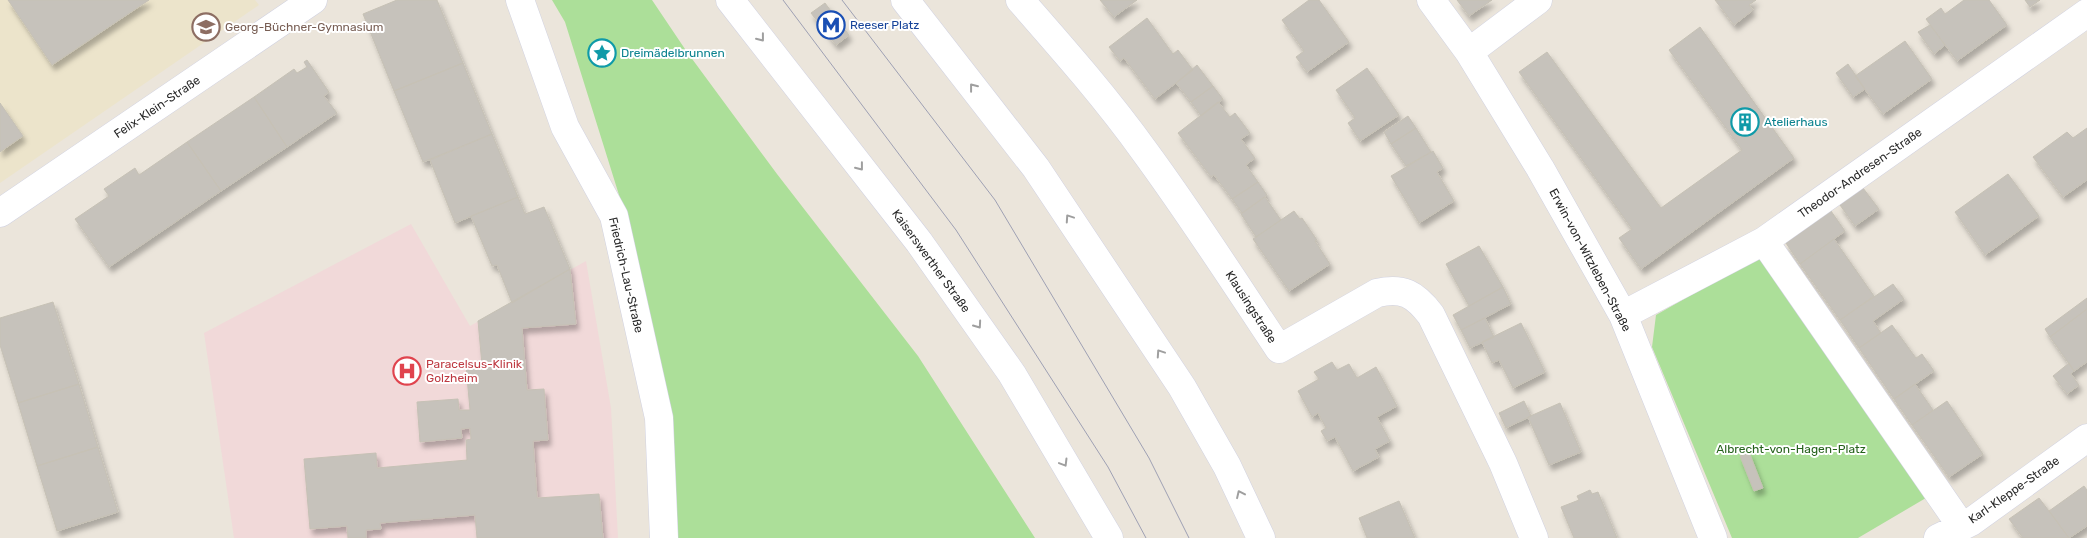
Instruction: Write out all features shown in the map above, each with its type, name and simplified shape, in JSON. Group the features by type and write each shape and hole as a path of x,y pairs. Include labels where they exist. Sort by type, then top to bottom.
{"street":[{"name":"Felix-Klein-Straße","path":"0,212 313,0"},
{"name":"Friedrich-Lau-Straße","path":"520,0 565,126 614,216 659,418 664,538"},
{"name":"Kaiserswerther Straße","path":"730,0 936,265 1012,374 1108,538"},
{"path":"906,0 1036,168 1182,387 1227,466 1261,538"},
{"name":"Klausingstraße","path":"1020,0 1067,53 1144,150 1207,240 1279,349 1377,293 1390,290 1405,292 1424,306 1431,316 1498,454 1534,538"},
{"name":"Erwin-von-Witzleben-Straße","path":"1431,0 1469,52 1540,168 1623,315 1713,538"},
{"path":"1469,52 1538,0"},
{"name":"Theodor-Andresen-Straße","path":"1623,315 1764,241 2087,13"},
{"path":"1764,241 1963,531"},
{"name":"Karl-Kleppe-Straße","path":"1963,531 2087,438"}],"shaded area":[{"path":"0,0 255,0 259,5 0,183"},
{"name":"Paracelsus-Klinik Golzheim","path":"411,224 470,326 586,261 611,408 618,538 234,538 204,333"}],"green space":[{"path":"552,0 652,0 687,52 777,174 918,356 1035,538 674,538 624,211 565,22"},
{"name":"Albrecht-von-Hagen-Platz","path":"1763,254 1931,495 1858,538 1732,538 1652,347 1656,315"}],"building":[{"path":"8,0 149,0 52,65"},
{"path":"397,0 437,0 463,63 394,91 363,14"},
{"path":"1100,0 1137,0 1114,17"},
{"path":"1309,0 1319,0 1349,42 1307,72 1296,57 1304,51 1282,20"},
{"path":"1457,0 1492,0 1469,16"},
{"path":"1715,0 1756,0 1749,5 1753,10 1734,25"},
{"path":"1964,0 1989,0 2007,25 1957,61 1926,19 1941,8 1945,14"},
{"path":"2025,0 2040,0 2030,7"},
{"path":"825,3 849,35 836,45 811,13"},
{"path":"1147,18 1173,54 1178,50 1193,70 1155,99 1124,58 1120,61 1109,47"},
{"path":"1930,25 1945,45 1934,54 1918,32"},
{"name":"Atelierhaus","path":"1700,27 1794,158 1641,269 1619,238 1632,229 1519,72 1547,52 1661,208 1742,150 1669,50"},
{"path":"1905,41 1932,79 1883,114 1855,76"},
{"path":"307,60 329,92 324,96 337,113 287,147 254,97 294,69 297,73 307,67 304,62"},
{"path":"463,63 492,134 423,162 394,91"},
{"path":"1848,64 1865,89 1853,97 1836,73"},
{"path":"1197,65 1213,86 1191,102 1176,83"},
{"path":"1367,68 1399,115 1360,141 1348,123 1355,118 1336,90"},
{"path":"1213,86 1223,99 1201,116 1191,102"},
{"path":"254,97 287,147 221,191 187,142"},
{"path":"1218,102 1230,117 1235,113 1250,133 1241,139 1255,158 1246,165 1258,182 1232,199 1214,175 1211,177 1178,133"},
{"path":"0,103 23,136 0,152"},
{"path":"1408,116 1416,128 1391,144 1384,132"},
{"path":"1416,128 1431,152 1406,166 1391,144"},
{"path":"2087,128 2087,180 2063,197 2033,157 2067,132 2073,138"},
{"path":"492,134 518,197 455,223 430,160"},
{"path":"187,142 221,191 109,267 75,219 109,196 104,189 135,168 139,175"},
{"path":"1433,151 1443,168 1437,172 1454,201 1419,223 1391,176"},
{"path":"2008,174 2039,216 1985,255 1955,212"},
{"path":"1258,182 1267,195 1242,213 1232,199"},
{"path":"1863,188 1879,209 1855,226 1840,205"},
{"path":"518,197 525,214 544,207 570,269 512,303 497,265 492,266 471,216"},
{"path":"1265,197 1281,220 1256,237 1241,214"},
{"path":"1294,211 1300,219 1302,218 1317,240 1315,241 1330,264 1289,291 1253,239"},
{"path":"1831,211 1845,231 1800,264 1786,243"},
{"path":"1834,239 1874,296 1840,320 1800,264"},
{"path":"1479,246 1503,287 1469,306 1446,264"},
{"path":"570,269 576,324 522,328 527,390 544,389 548,440 533,441 537,498 599,494 603,538 477,538 475,515 380,523 381,529 366,530 366,538 348,538 347,526 310,529 304,459 376,453 377,468 467,460 466,440 471,439 470,428 461,429 462,438 420,442 417,402 458,399 459,410 470,410 466,366 482,365 478,321"},
{"path":"1893,284 1904,299 1873,321 1881,333 1859,348 1840,320"},
{"path":"1503,287 1511,304 1461,330 1453,315"},
{"path":"2087,298 2087,309 2050,337 2045,329"},
{"path":"53,302 79,384 18,403 0,345 0,318"},
{"path":"2087,309 2087,362 2074,371 2050,337"},
{"path":"1485,318 1494,337 1470,348 1461,330"},
{"path":"1521,323 1545,372 1513,388 1499,360 1492,363 1482,342"},
{"path":"1892,325 1916,358 1922,354 1934,371 1894,399 1859,348"},
{"path":"1332,362 1337,370 1349,364 1357,378 1376,367 1397,406 1377,417 1390,441 1375,449 1379,457 1353,471 1335,437 1327,441 1321,431 1326,428 1318,413 1312,417 1298,391 1319,379 1314,372"},
{"path":"2069,363 2074,371 2071,374 2079,385 2067,394 2053,376"},
{"path":"79,384 98,447 37,466 18,403"},
{"path":"1915,384 1933,410 1912,425 1894,399"},
{"path":"1524,401 1531,416 1506,428 1499,413"},
{"path":"1947,401 1983,454 1949,477 1912,425"},
{"path":"1560,403 1581,452 1549,465 1528,417"},
{"path":"98,447 118,512 57,531 37,466"},
{"path":"1749,452 1763,488 1754,491 1740,456"},
{"path":"2084,486 2087,490 2087,526 2069,538 2049,511"},
{"path":"1590,490 1592,494 1598,492 1617,538 1574,538 1561,507 1579,500 1577,496"},
{"path":"2039,498 2069,538 2023,538 2009,519"},
{"path":"1399,501 1415,538 1367,538 1359,518"}],"tram line":[{"path":"783,0 956,230 1108,467 1146,538"},
{"path":"842,0 995,200 1149,458 1189,538"}],"place":[{"name":"Reeser Platz","path":"831,25"},
{"name":"Georg-Büchner-Gymnasium","path":"206,27"},
{"name":"Dreimädelbrunnen","path":"602,53"},
{"name":"Atelierhaus","path":"1745,122"},
{"name":"Paracelsus-Klinik Golzheim","path":"407,371"}]}
